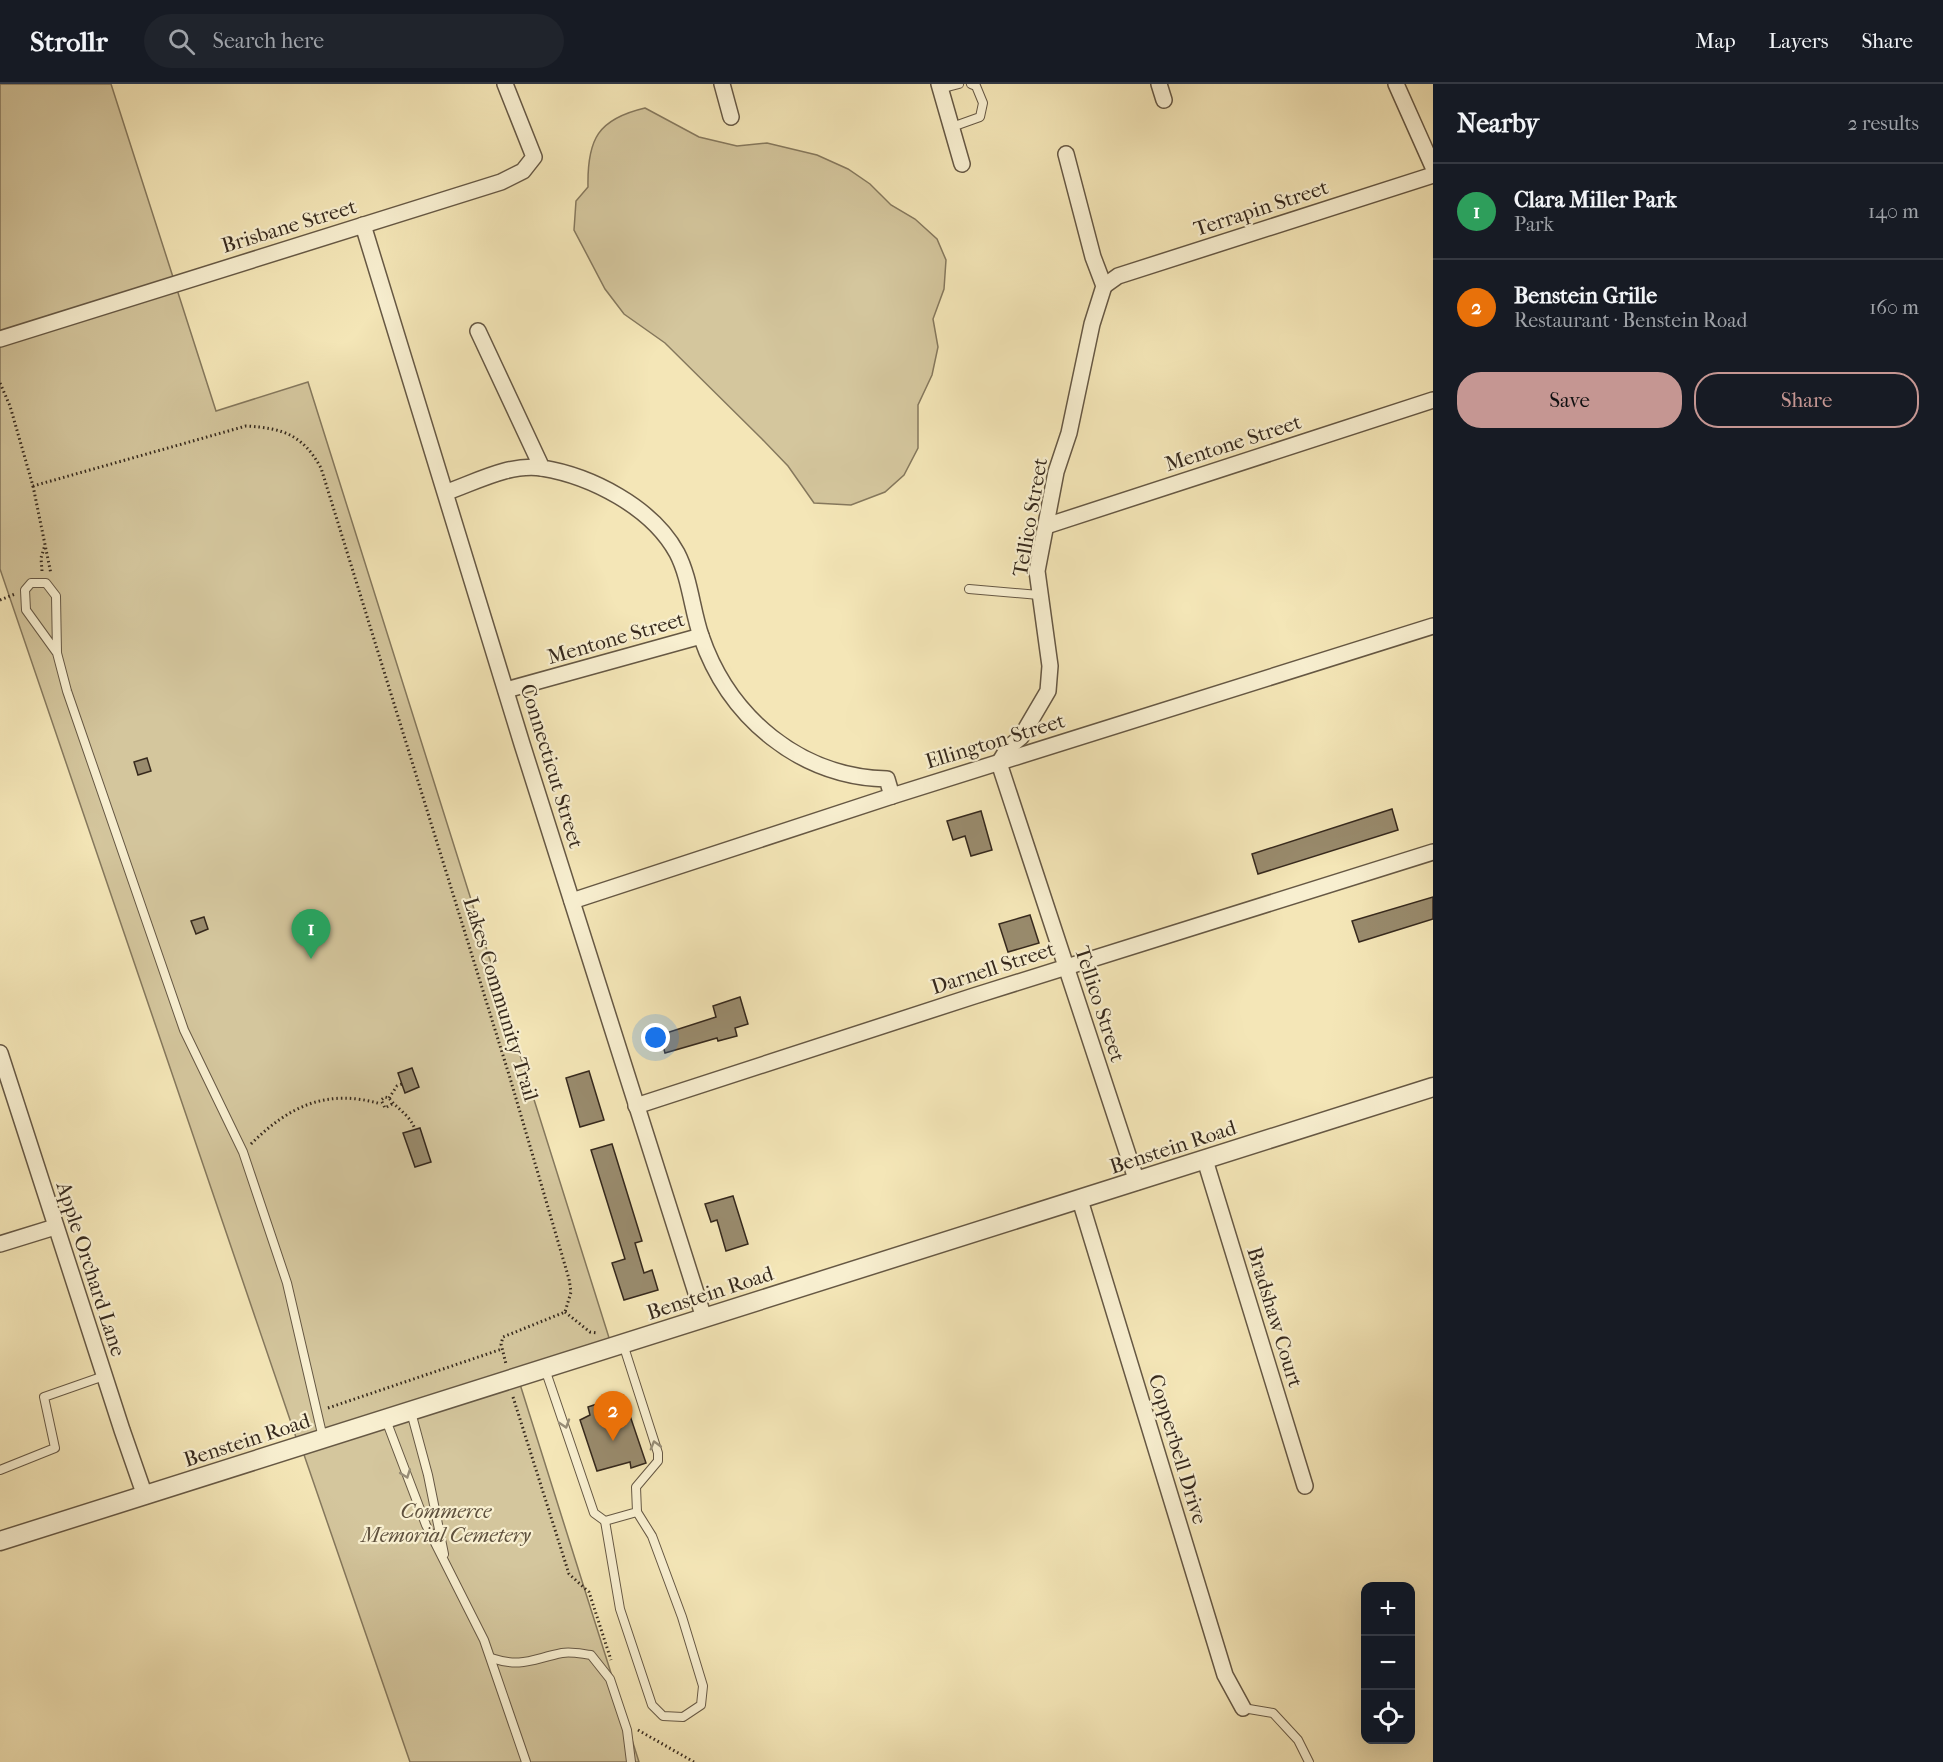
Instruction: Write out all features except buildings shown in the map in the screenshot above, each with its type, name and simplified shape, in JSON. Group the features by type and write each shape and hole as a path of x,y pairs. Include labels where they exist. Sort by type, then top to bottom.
{"street":[{"name":"Brisbane Street","path":"0,339 501,182 523,171 534,157 505,84"},
{"path":"722,84 732,117"},
{"path":"1159,84 1164,100"},
{"path":"1396,84 1433,167"},
{"path":"940,86 962,164"},
{"path":"1065,154 1104,286"},
{"name":"Terrapin Street","path":"1104,286 1118,276 1433,175"},
{"name":"Connecticut Street","path":"363,225 636,1106 705,1318"},
{"name":"Tellico Street","path":"1104,286 1092,324 1069,433 1056,472 1037,571 1050,666 1048,691 1022,737 1008,748 999,763 1137,1182"},
{"path":"478,331 542,468"},
{"name":"Mentone Street","path":"1046,526 1433,400"},
{"path":"447,492 505,471 529,466 560,471 594,483 632,506 659,529 677,554 701,636 716,672 747,717 777,743 817,766 869,779 887,779 892,796"},
{"name":"Ellington Street","path":"572,901 892,796 1433,626"},
{"name":"Mentone Street","path":"506,690 701,636"},
{"name":"Darnell Street","path":"636,1106 1433,852"},
{"name":"Apple Orchard Lane","path":"0,1053 104,1376 146,1496"},
{"name":"Benstein Road","path":"0,1541 509,1382 1433,1088"},
{"name":"Bradshaw Court","path":"1205,1160 1305,1486"},
{"name":"Copperbell Drive","path":"1080,1200 1226,1675 1243,1708"},
{"path":"0,1244 55,1227"}],"lane":[{"path":"940,86 959,84"},
{"path":"952,127 980,117 983,103 975,86 971,84"},
{"path":"57,653 26,610 23,599 25,590 31,582 41,581 52,587 56,596 57,653 75,714 184,1030 243,1152 287,1283 324,1439"},
{"path":"969,589 1039,595"},
{"path":"545,1369 594,1512 605,1521 620,1609 651,1705 663,1716 683,1717 700,1705 703,1686 682,1617 652,1536 637,1512 636,1487 658,1461 658,1453 623,1344"},
{"path":"0,1470 55,1448 44,1397 104,1376"},
{"path":"411,1412 428,1475 444,1558"},
{"path":"386,1419 426,1526 444,1558 491,1658 526,1762"},
{"path":"605,1521 637,1512"},
{"path":"491,1658 509,1664 529,1662 564,1652 591,1655 610,1679 627,1730 631,1762"},
{"path":"1243,1708 1273,1713 1298,1740 1309,1762"}],"path":[{"path":"0,383 10,406 33,486 52,587"},
{"name":"Lakes Community Trail","path":"33,486 232,428 246,426 273,429 289,434 310,448 321,468 513,1089 569,1280 571,1292 565,1312"},
{"path":"389,1098 397,1086 402,1084"},
{"path":"381,1104 383,1097 389,1098"},
{"path":"243,1152 289,1112 327,1098 360,1098 381,1104 386,1109 392,1104"},
{"path":"389,1098 392,1104 406,1112 415,1129"},
{"path":"599,1333 590,1332 565,1312 503,1337 502,1349 509,1382 569,1574 589,1592 613,1665"},
{"path":"318,1415 329,1407 502,1349"},
{"path":"636,1728 694,1762"}],"green space":[{"path":"0,84 111,84 216,411 308,382 611,1344 299,1446 0,569"},
{"path":"645,108 699,137 737,146 767,143 817,155 848,169 870,184 891,205 915,219 937,239 946,260 944,289 933,319 938,347 932,375 918,405 918,448 904,475 885,492 851,505 814,503 788,466 762,439 665,343 624,314 605,289 574,230 576,201 588,187 590,156 598,134 616,118"},
{"name":"Commerce Memorial Cemetery","path":"519,1381 639,1762 410,1762 302,1449"}],"place":[{"name":"Clara Miller Park","path":"311,959"},
{"name":"Benstein Grille","path":"613,1441"}]}
